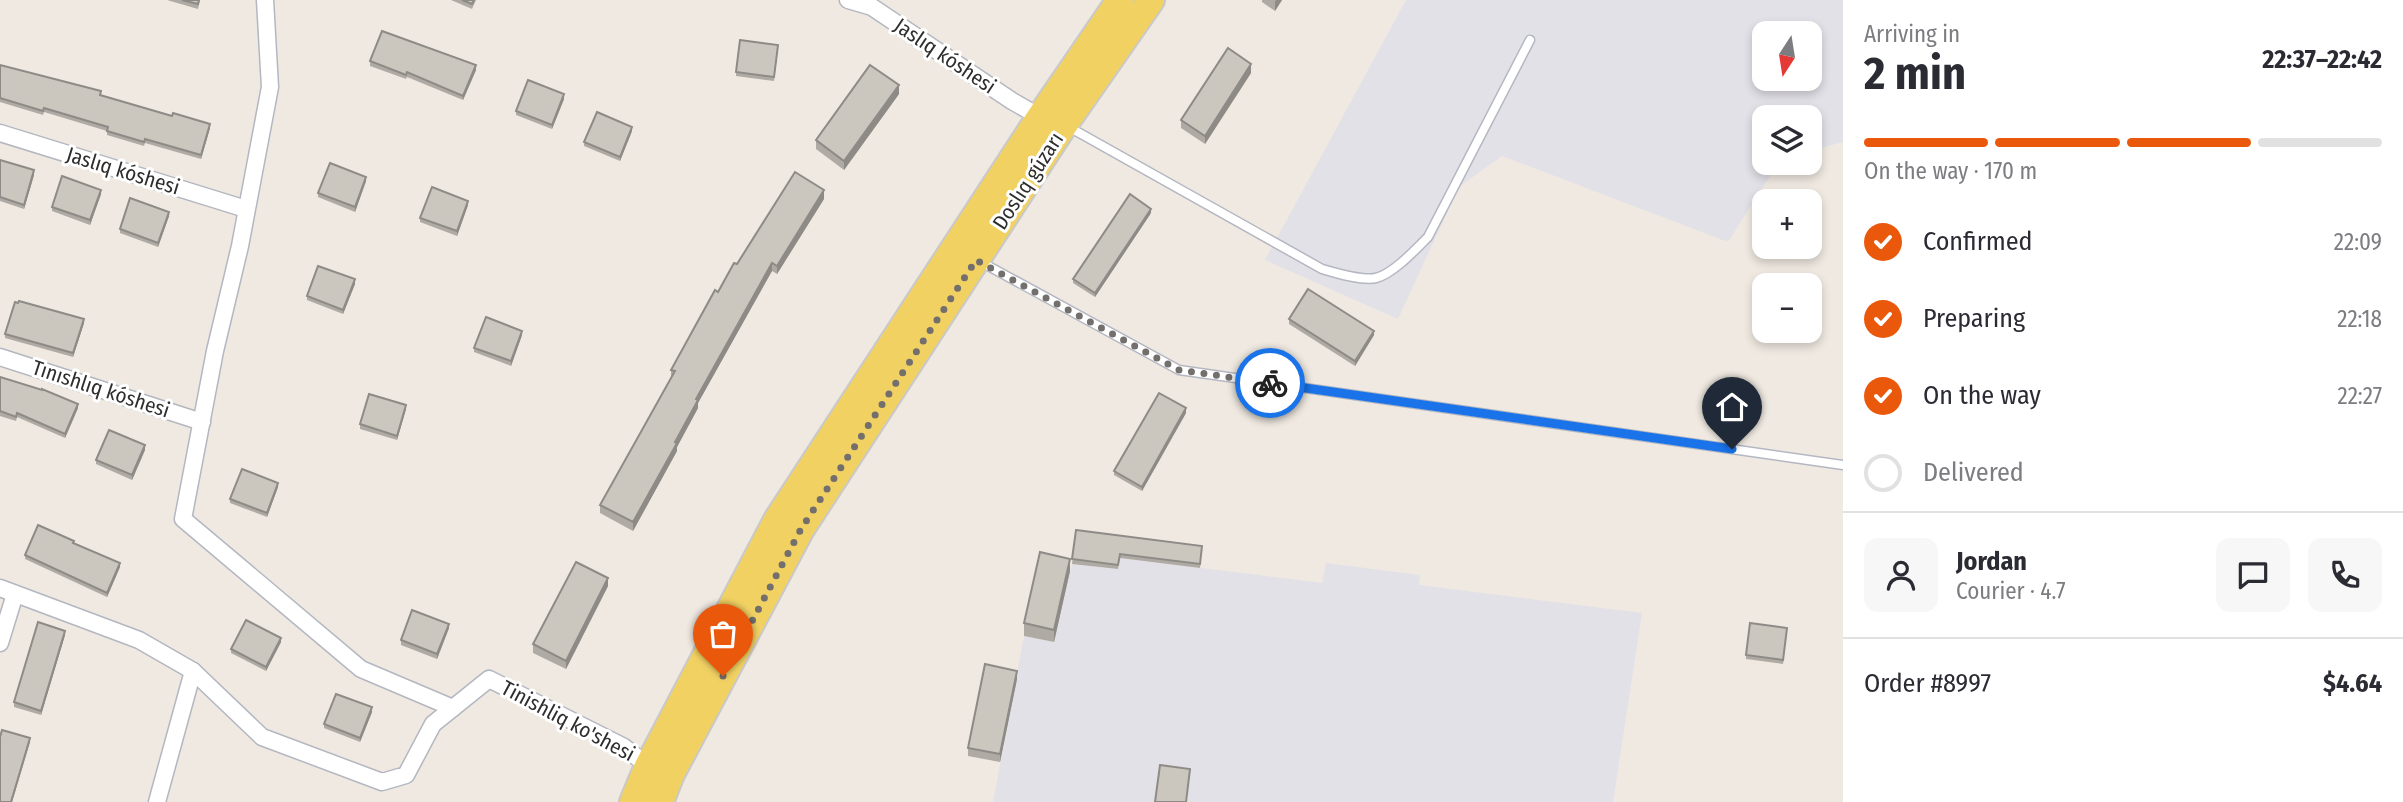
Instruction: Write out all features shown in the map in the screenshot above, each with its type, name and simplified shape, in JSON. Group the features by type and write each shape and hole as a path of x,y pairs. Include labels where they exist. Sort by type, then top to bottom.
{"main road":[{"name":"Doslıq gúzarı","path":"660,802 671,774 801,529 976,260 1120,0"},
{"name":"Doslıq gúzarı","path":"633,802 648,766 777,520 1052,121 1151,0"}],"street":[{"path":"265,0 270,87 183,519 360,669 453,708"},
{"name":"Jaslıq kóshesi","path":"848,0 872,7 1012,101 1052,121"},
{"name":"Jaslıq kóshesi","path":"0,133 246,209"},
{"name":"Tınıshlıq kóshesi","path":"0,357 202,422"},
{"path":"0,643 7,591"},
{"name":"Tinishliq ko'shesi","path":"7,591 139,640 193,671 262,737 382,782 406,775 433,724 489,679 624,747 648,766"},
{"path":"157,802 193,671"}],"lane":[{"path":"1052,121 1322,269 1348,276 1376,278 1405,261 1428,237 1530,40"},
{"path":"976,260 1179,370 1843,465"}],"shaded area":[{"path":"1406,0 1843,0 1843,142 1822,148 1822,105 1752,105 1752,175 1770,175 1762,189 1752,189 1752,204 1728,242 1502,156 1459,187 1398,319 1265,260"},
{"path":"1120,558 1322,583 1326,563 1420,575 1419,585 1642,613 1613,802 993,802 1024,636 1054,642 1072,564 1118,569"}],"building":[{"path":"182,0 199,0 198,4"},
{"path":"382,31 476,65 463,96 407,72 406,75 370,61"},
{"path":"740,40 778,45 774,77 736,72"},
{"path":"1228,48 1251,64 1205,136 1181,120"},
{"path":"0,65 101,91 100,95 172,116 173,113 210,124 201,155 145,139 144,142 107,131 108,127 0,98"},
{"path":"870,65 899,85 844,161 816,140"},
{"path":"528,80 564,94 552,125 516,111"},
{"path":"597,112 632,127 620,157 584,142"},
{"path":"0,160 34,170 24,205 0,197"},
{"path":"330,163 366,177 355,207 318,193"},
{"path":"795,172 824,190 777,266 772,263 696,399 698,400 675,442 677,443 633,522 600,505 675,371 671,370 715,290 718,292 734,263 737,264"},
{"path":"62,176 101,190 90,220 52,207"},
{"path":"432,187 468,201 457,231 420,218"},
{"path":"1130,194 1151,209 1095,293 1073,279"},
{"path":"130,198 169,212 158,243 120,229"},
{"path":"318,266 355,279 343,310 307,296"},
{"path":"1308,289 1374,331 1355,361 1289,319"},
{"path":"15,302 84,319 73,353 5,334"},
{"path":"486,317 522,331 511,361 474,348"},
{"path":"0,377 42,389 78,404 65,434 17,413 16,417 0,411"},
{"path":"1159,393 1186,408 1142,487 1114,471"},
{"path":"369,394 406,405 397,436 360,424"},
{"path":"109,430 145,445 132,475 96,460"},
{"path":"242,469 278,483 267,513 230,499"},
{"path":"38,525 120,563 107,593 25,555"},
{"path":"1076,530 1202,546 1200,564 1120,554 1118,565 1072,559"},
{"path":"1040,552 1070,559 1054,630 1024,623"},
{"path":"576,562 608,578 566,661 533,644"},
{"path":"412,610 449,624 437,654 401,640"},
{"path":"246,620 281,638 266,667 231,649"},
{"path":"38,622 65,631 41,711 14,702"},
{"path":"1750,623 1787,628 1783,660 1746,655"},
{"path":"985,664 1017,671 1000,754 968,748"},
{"path":"336,694 372,707 360,738 324,724"},
{"path":"2,730 30,738 11,802 0,802"},
{"path":"1160,765 1190,769 1186,802 1155,802"}],"way so far":[{"path":"723,676 801,529 976,260 1179,370 1270,383"}],"route":[{"path":"1270,383 1732,449"}]}
